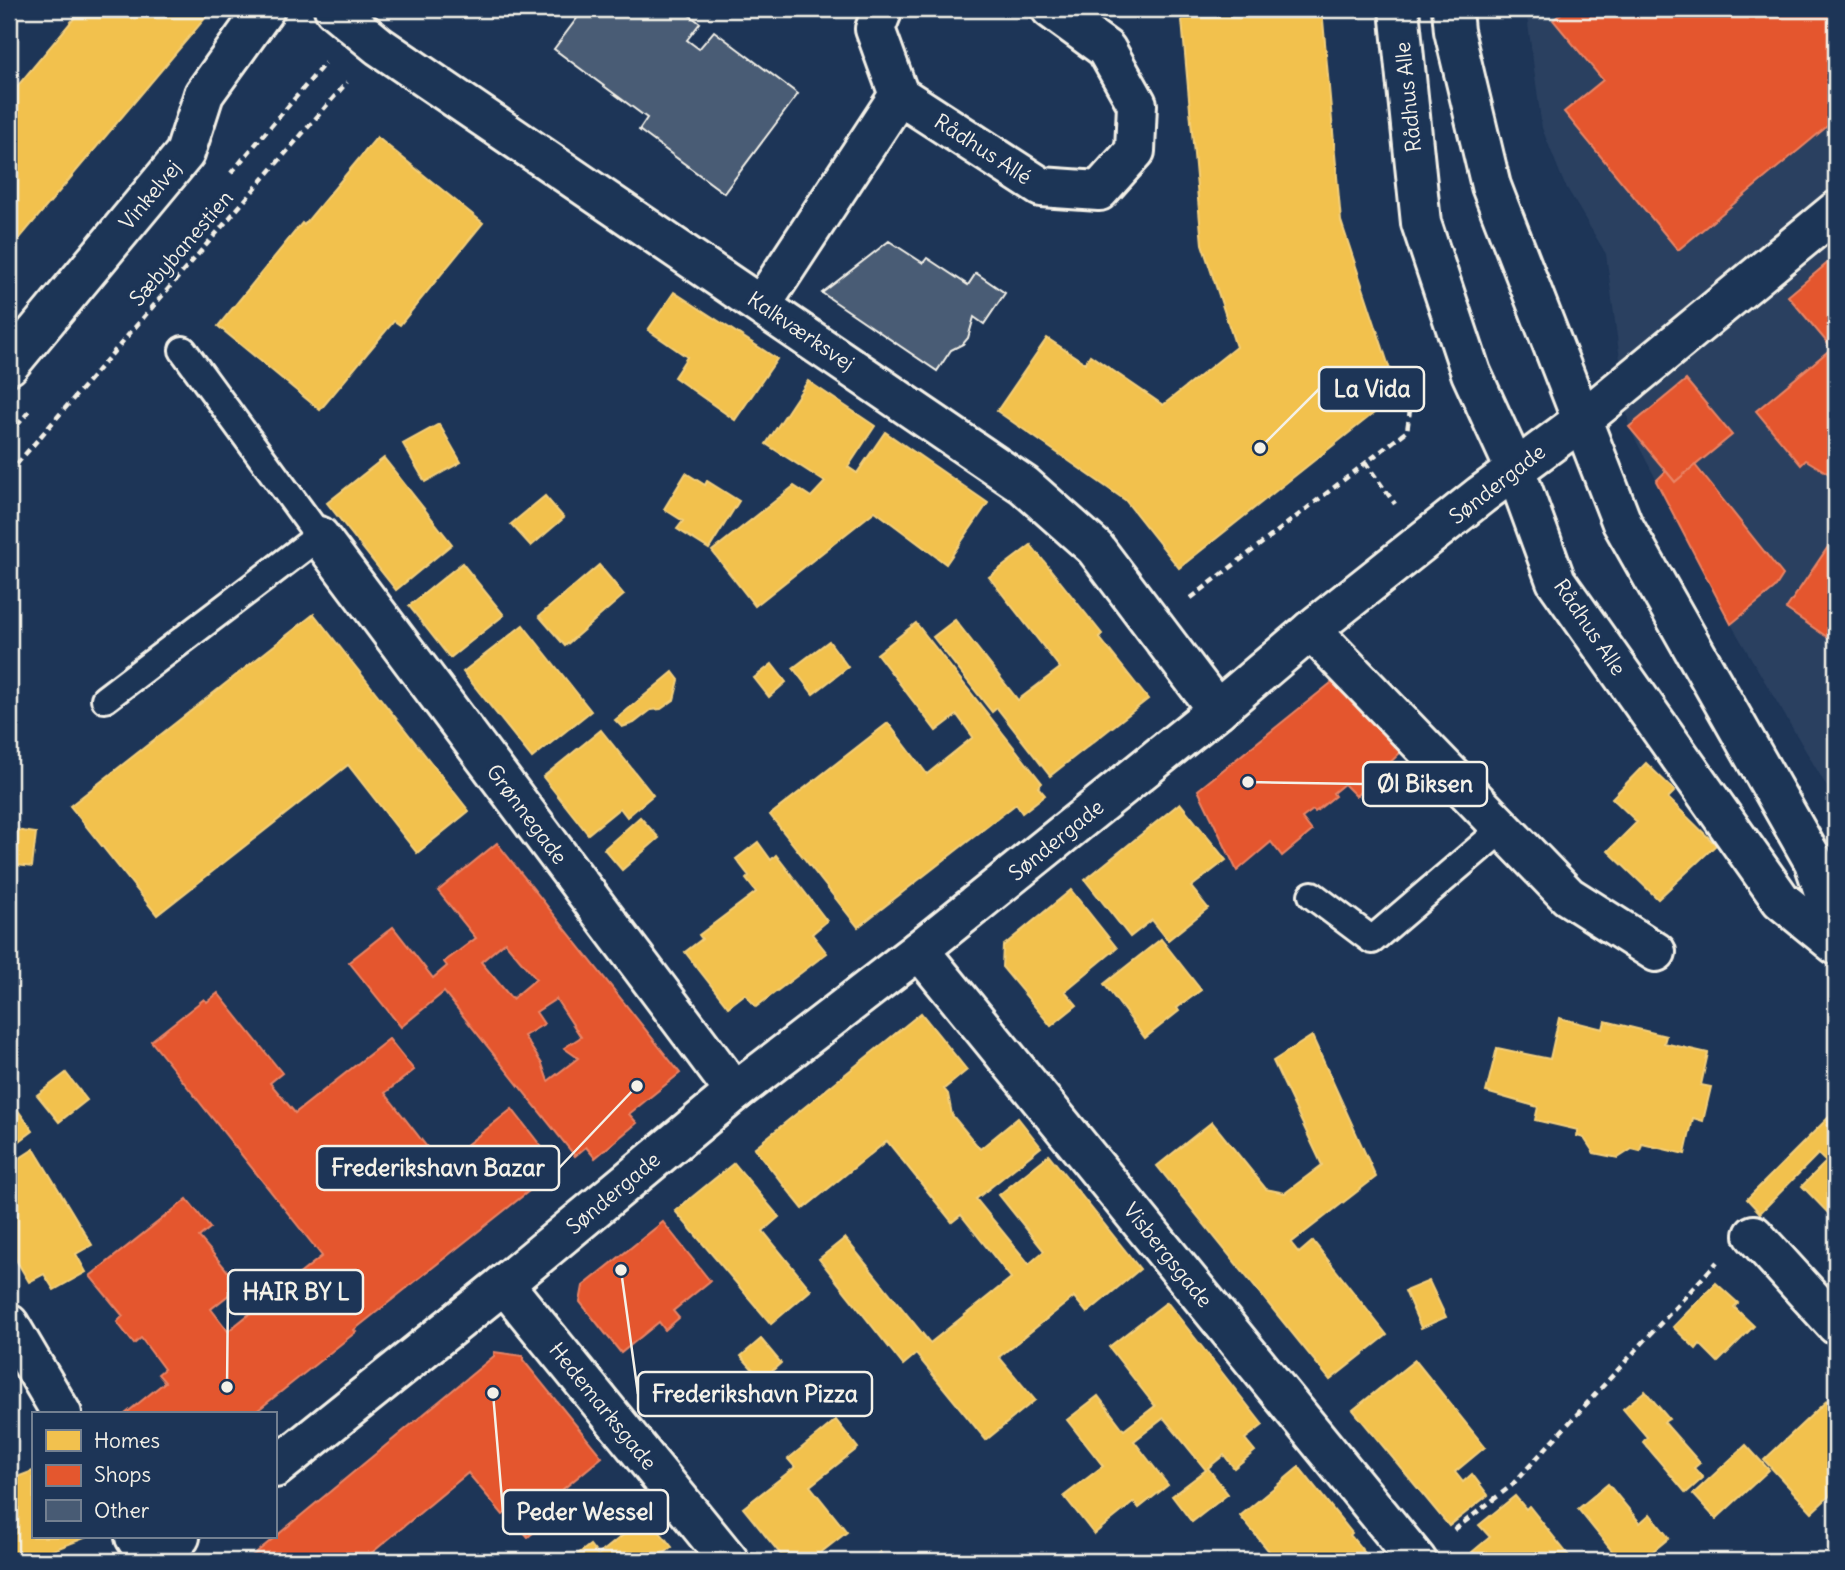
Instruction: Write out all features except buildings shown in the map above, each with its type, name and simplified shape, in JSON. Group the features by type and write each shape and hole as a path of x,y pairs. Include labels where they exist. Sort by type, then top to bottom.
{"street":[{"name":"Vinkelvej","path":"9,365 185,153 204,94 264,9"},
{"name":"Kalkværksvej","path":"334,9 379,46 762,304 1024,485 1096,548 1217,710"},
{"path":"762,304 899,95 875,29 883,9"},
{"name":"Rådhus Allé","path":"899,95 1041,187 1099,191 1135,151 1137,104 1106,49 1051,9"},
{"name":"Rådhus Alle","path":"1399,9 1421,223 1471,373 1515,469 1556,580 1781,900 1836,945"},
{"path":"1452,9 1454,31 1491,186 1622,523 1814,862 1836,928"},
{"name":"Søndergade","path":"276,1467 504,1284 735,1091 919,950 1217,710 1311,630 1515,469 1581,421 1836,211"},
{"name":"Grønnegade","path":"319,536 735,1091"},
{"path":"1311,630 1568,896 1656,952"},
{"name":"Visbergsgade","path":"919,950 1416,1560"},
{"path":"1754,1235 1836,1325"},
{"name":"Hedemarksgade","path":"504,1284 729,1561"},
{"path":"9,1324 61,1412"},
{"path":"144,1555 178,1538"}],"lane":[{"path":"105,699 319,536 183,350"},
{"path":"1312,895 1372,940 1503,828"}],"path":[{"name":"Sæbybanestien","path":"9,473 379,46"},
{"path":"1155,627 1406,431 1411,403"},
{"path":"1416,1560 1511,1486 1710,1267 1754,1235"}],"shaded area":[{"path":"1526,9 1836,9 1836,802 1731,624 1629,427 1606,254 1564,183 1542,128"}],"place":[{"name":"La Vida","path":"1260,448"},
{"name":"Øl Biksen","path":"1248,782"},
{"name":"Frederikshavn Bazar","path":"637,1086"},
{"name":"Frederikshavn Pizza","path":"621,1270"},
{"name":"HAIR BY L","path":"227,1387"},
{"name":"Peder Wessel","path":"493,1393"}]}
